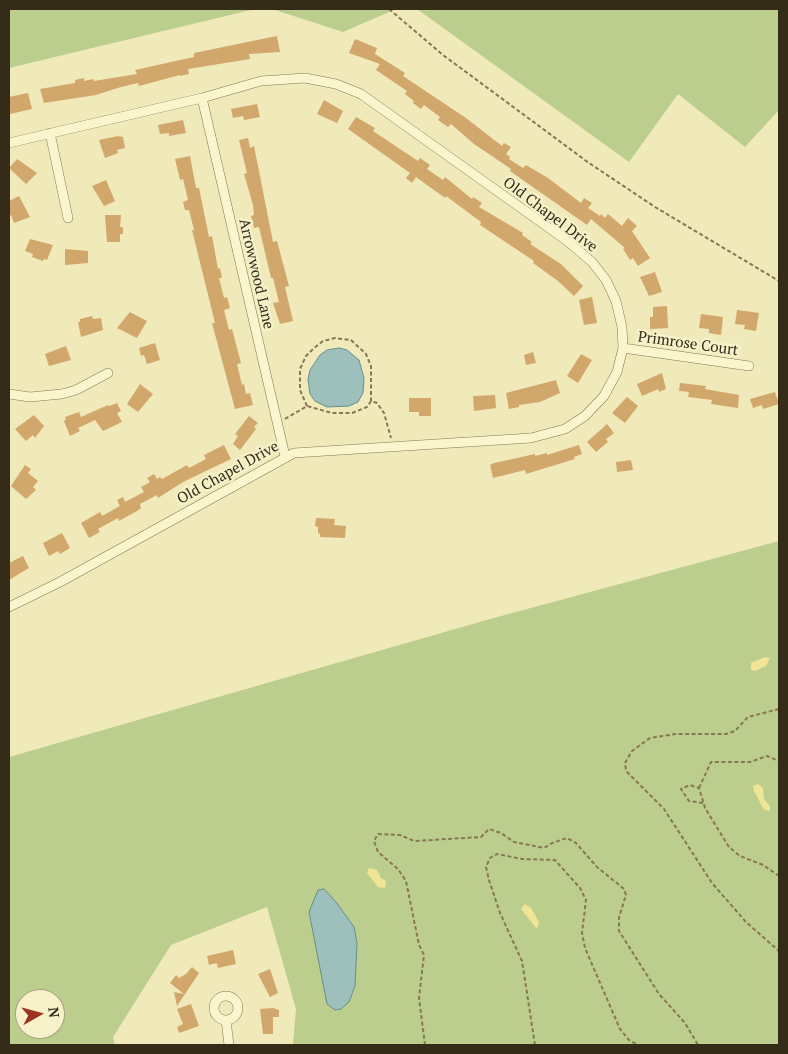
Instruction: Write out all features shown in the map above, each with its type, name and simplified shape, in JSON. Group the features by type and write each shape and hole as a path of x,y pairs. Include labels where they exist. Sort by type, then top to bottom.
{"street":[{"name":"Old Chapel Drive","path":"9,143 202,98 261,81 291,78 327,81 361,94 566,240 592,262 606,280 616,301 622,327 623,348 617,372 604,396 585,416 565,429 531,438 311,450 285,456 60,582 9,608"},
{"name":"Arrowwood Lane","path":"202,98 285,456"},
{"path":"50,133 68,218"},
{"name":"Primrose Court","path":"623,348 749,366"},
{"path":"9,394 30,397 62,394 76,390 108,373"},
{"path":"226,1020 229,1045"}],"path":[{"path":"389,9 494,94 589,163 655,207 779,281"},
{"path":"335,338 351,340 366,354 371,366 371,401 367,407 352,413 339,414 307,406 300,390 300,369 306,356 323,341 335,338"},
{"path":"371,401 377,403 384,413 390,431 391,446"},
{"path":"277,422 291,418 307,406"},
{"path":"779,709 748,717 735,731 726,734 676,734 650,738 632,751 625,763 626,771 664,809 712,883 746,922 779,951"},
{"path":"779,761 767,756 750,762 711,762 698,788 708,814 729,847 740,856 763,864 779,876"},
{"path":"698,788 690,785 681,789 689,801 703,803"},
{"path":"425,1045 418,998 424,956 419,945 406,881 398,869 378,852 374,841 378,834 400,835 414,841 481,837 489,829 501,833 514,842 544,848 567,838 576,843 597,867 624,889 626,895 620,917 619,931 659,994 685,1023 698,1045"},
{"path":"535,1045 522,961 500,913 486,867 490,858 497,854 522,859 555,860 580,888 586,900 582,933 585,948 620,1029 629,1040 638,1045"}],"green space":[{"path":"9,9 255,9 9,68"},
{"path":"272,9 396,9 343,32"},
{"path":"417,9 779,9 779,110 745,147 678,94 629,162"},
{"path":"779,541 779,1045 293,1045 296,1009 267,907 171,945 113,1037 115,1045 9,1045 9,757 490,619"}],"sand":[{"path":"765,657 770,658 766,666 755,671 751,670 751,663"},
{"path":"758,784 763,788 764,799 770,806 770,811 764,810 754,791 753,786"},
{"path":"369,868 377,870 381,878 386,881 385,888 378,887 367,873"},
{"path":"525,904 531,908 539,922 537,929 521,909"}],"water":[{"path":"339,348 347,350 359,360 364,378 363,393 358,402 349,406 327,407 315,401 310,394 308,379 310,370 320,355 327,350"},
{"path":"324,889 354,927 357,943 355,986 349,1002 341,1009 335,1010 327,1004 309,912 318,890"}],"building":[{"path":"277,36 280,52 249,54 250,59 188,69 189,74 139,86 138,83 96,95 44,103 40,89 75,83 75,80 84,78 84,81 93,79 94,81 137,74 135,70 194,57 194,53"},
{"path":"355,39 377,48 375,54 405,73 403,76 466,118 502,146 504,143 511,147 506,154 510,157 509,159 523,168 526,165 548,178 581,203 584,198 592,203 588,208 600,216 601,214 605,218 608,214 622,226 628,218 637,226 632,231 650,258 638,266 633,258 630,260 623,249 625,248 591,219 587,225 510,171 511,169 474,144 451,124 448,127 438,120 440,117 424,105 421,109 405,94 407,91 376,70 380,64 349,53"},
{"path":"28,93 32,109 10,114 9,97"},
{"path":"324,100 343,111 337,123 317,114"},
{"path":"257,104 260,117 244,120 243,116 233,118 231,109"},
{"path":"356,117 375,128 373,131 418,161 420,158 430,165 427,169 443,180 445,177 472,199 473,197 482,203 479,207 523,233 522,235 532,242 530,244 561,264 583,286 574,296 558,281 533,263 534,261 480,225 481,222 446,196 445,198 416,177 412,183 406,178 410,173 348,129"},
{"path":"183,120 186,133 169,136 169,133 160,134 158,125"},
{"path":"118,136 123,137 125,148 117,150 118,153 105,158 99,140"},
{"path":"248,138 250,148 254,146 273,242 277,241 289,286 285,287 293,321 280,324 273,303 279,302 273,278 271,278 259,227 254,228 251,216 254,215 253,205 244,174 247,173 239,140"},
{"path":"190,156 209,237 212,236 218,269 220,268 222,278 219,278 224,298 227,297 230,308 224,310 229,330 232,329 241,363 237,364 242,385 244,384 246,394 250,393 253,405 235,409 212,323 215,323 192,230 194,230 189,210 185,210 183,202 188,200 183,179 180,180 175,159"},
{"path":"17,159 37,173 26,184 9,168"},
{"path":"106,180 115,201 104,206 92,186"},
{"path":"19,196 30,217 14,223 11,215 9,216 9,201"},
{"path":"105,215 121,215 120,227 123,227 123,234 120,234 120,242 107,242"},
{"path":"30,239 53,245 47,260 44,259 43,261 32,257 33,254 25,251"},
{"path":"65,249 88,251 88,263 65,265"},
{"path":"655,272 662,292 649,296 640,277"},
{"path":"592,297 597,323 584,325 579,300"},
{"path":"667,306 668,328 650,329 650,317 653,317 653,307"},
{"path":"737,310 759,313 756,331 744,329 745,325 735,324"},
{"path":"130,312 147,321 137,338 117,328"},
{"path":"701,314 723,317 721,335 709,333 709,329 699,328"},
{"path":"92,316 93,319 101,318 103,330 81,337 78,322 80,322 80,319"},
{"path":"155,343 160,360 147,364 144,355 141,356 139,348"},
{"path":"66,346 71,360 49,366 45,354"},
{"path":"533,352 536,363 526,365 524,355"},
{"path":"581,354 592,360 578,383 567,376"},
{"path":"662,373 666,389 659,392 658,389 642,396 637,384"},
{"path":"556,380 560,393 540,402 519,405 519,407 509,409 506,393"},
{"path":"680,383 706,386 705,389 739,395 738,408 711,404 712,400 688,397 689,392 679,391"},
{"path":"140,384 153,394 138,412 127,404"},
{"path":"775,392 779,404 763,409 762,405 753,408 750,399"},
{"path":"495,395 496,408 474,411 473,396"},
{"path":"627,397 638,406 625,423 612,413"},
{"path":"409,398 431,398 431,416 419,416 419,412 409,412"},
{"path":"117,403 121,411 117,413 122,422 103,431 95,420 78,428 80,431 70,436 64,421 65,417 79,412 81,417"},
{"path":"34,415 44,426 35,438 33,435 26,441 15,429"},
{"path":"249,416 258,423 254,427 256,429 240,450 233,444 238,436 235,434"},
{"path":"607,424 614,433 606,439 608,442 596,452 587,442"},
{"path":"224,445 231,459 183,482 158,498 157,495 140,504 141,508 137,511 119,521 118,518 98,529 100,532 89,538 81,523 100,512 102,516 120,506 117,500 123,497 125,502 144,492 141,487 150,482 147,478 154,474 157,479 160,477 162,479 187,465 189,468 206,459 204,455"},
{"path":"579,445 582,454 574,457 575,459 526,474 525,470 493,478 490,465 494,463 535,454 535,456 547,453 547,455"},
{"path":"631,460 633,470 617,472 616,462"},
{"path":"25,465 31,469 28,473 38,481 33,487 36,490 26,499 11,486"},
{"path":"316,518 335,519 334,525 346,526 345,538 320,537 318,527 315,526"},
{"path":"62,533 70,548 60,554 58,551 49,556 43,543"},
{"path":"23,556 29,568 9,580 9,563"},
{"path":"233,950 236,964 218,968 217,963 209,965 207,956"},
{"path":"192,967 199,973 177,1006 174,992 184,994 170,983 176,975 179,978"},
{"path":"270,969 278,993 270,997 258,974"},
{"path":"191,1004 199,1026 179,1033 177,1027 183,1024 177,1009"},
{"path":"273,1008 279,1010 279,1017 273,1017 273,1034 263,1034 260,1009"}]}
